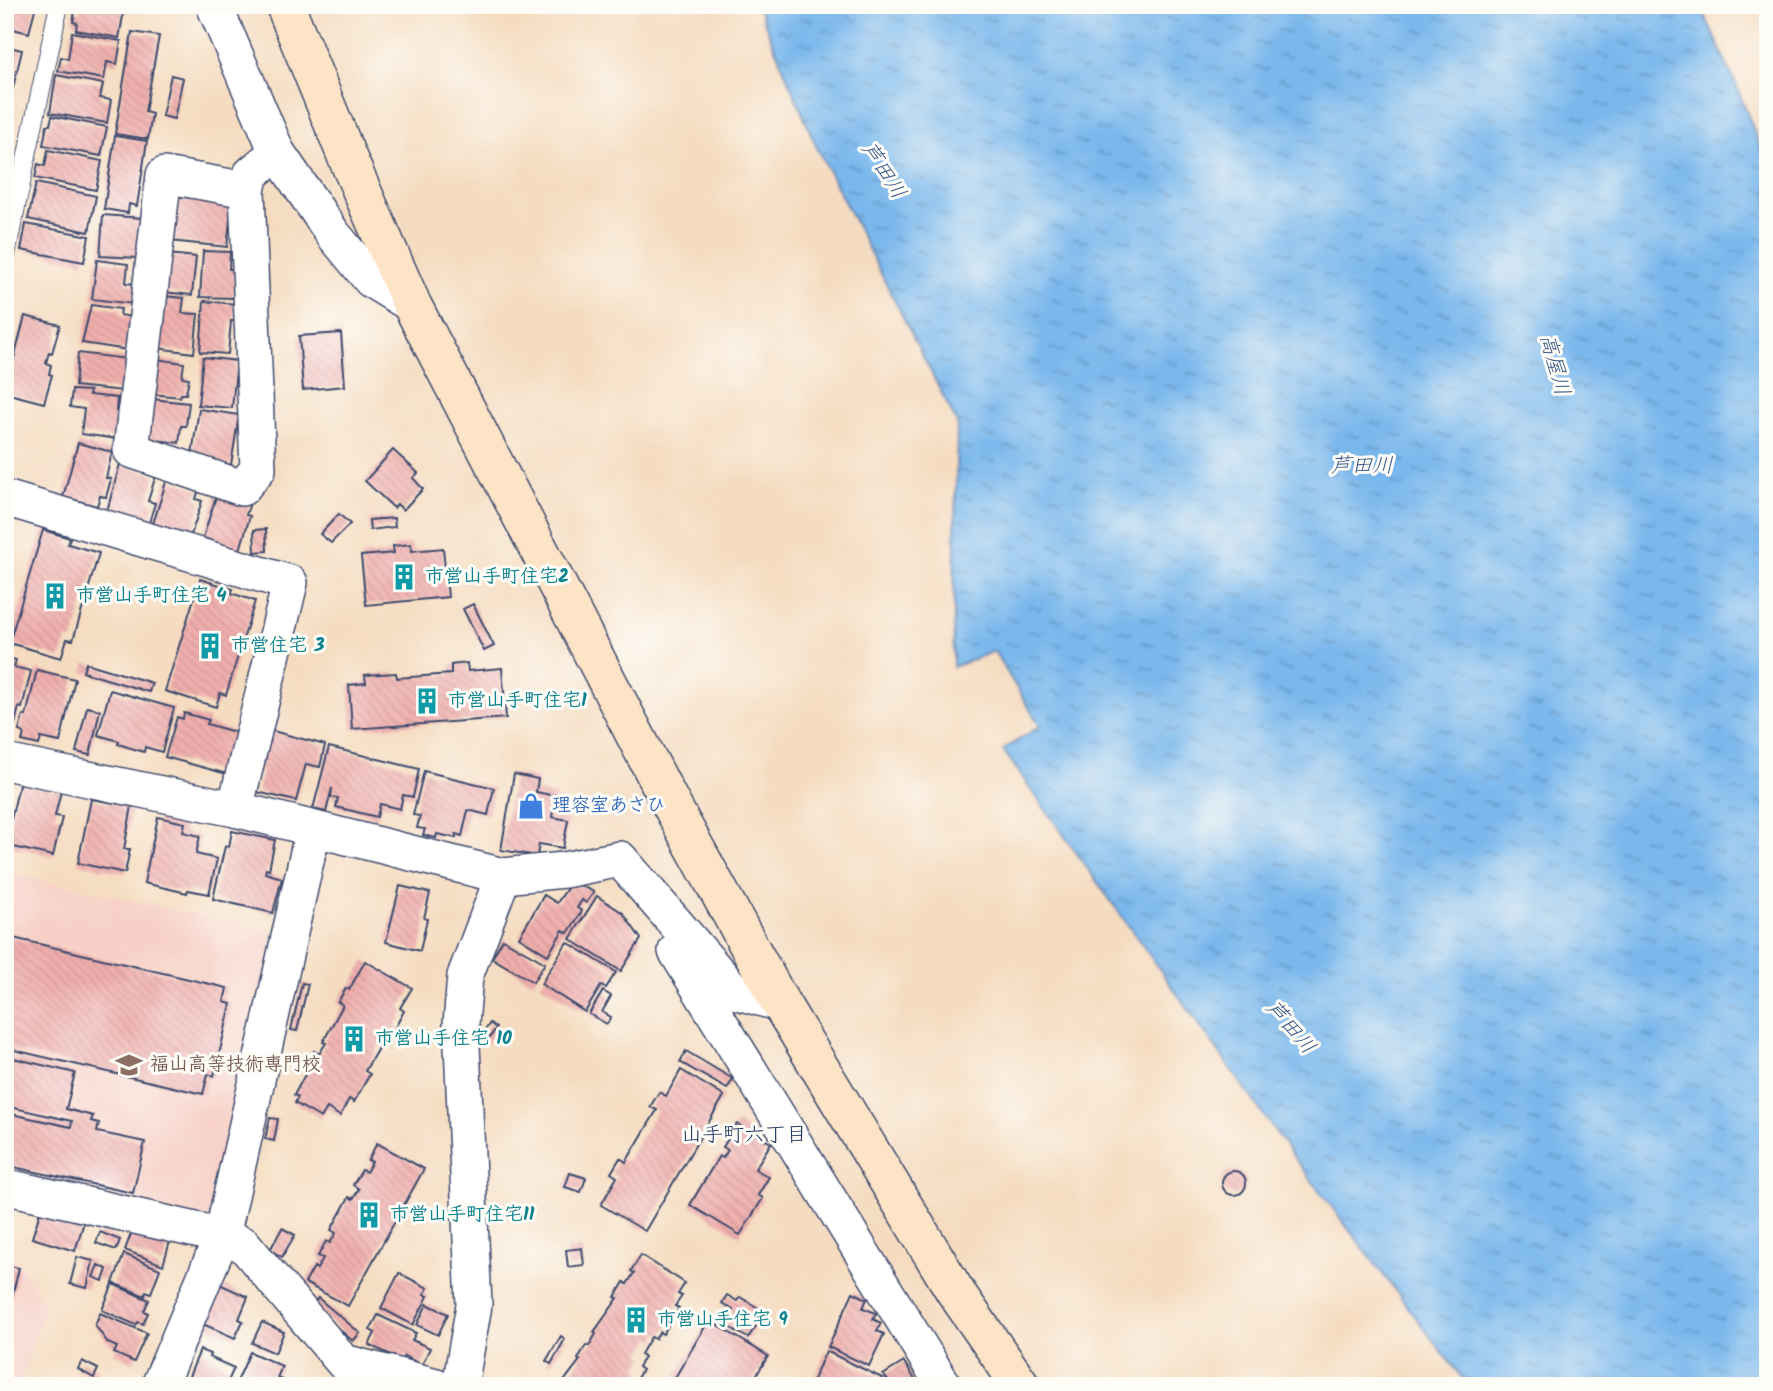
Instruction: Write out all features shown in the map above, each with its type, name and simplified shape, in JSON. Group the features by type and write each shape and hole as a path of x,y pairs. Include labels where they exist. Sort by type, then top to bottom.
{"street":[{"path":"214,5 277,152 333,234 371,280 412,305"},
{"path":"285,5 347,157 412,305 660,785 781,1004 955,1291 1021,1386"},
{"path":"247,190 164,175 131,450 242,488 258,469 247,190 251,174 277,152"},
{"path":"7,507 290,583 235,809"},
{"path":"5,762 235,809 503,876 564,870 620,859"},
{"path":"159,1386 222,1236 313,830"},
{"path":"620,859 734,991 781,1004"},
{"path":"620,859 944,1386"},
{"path":"460,1386 474,1305 461,1024 465,976 503,876"},
{"path":"18,1189 222,1236 244,1245 337,1374 436,1386"}],"lane":[{"path":"5,258 59,5"}],"shaded area":[{"name":"福山高等技術専門校","path":"5,872 283,934 215,1223 5,1196"},
{"path":"5,1240 45,1305 19,1386 5,1386"}],"water":[{"name":"芦田川","path":"757,5 1700,5 1736,85 1768,167 1768,1386 1468,1386 1293,1156 1003,750 1040,726 994,651 953,667 957,423 817,148"}],"building":[{"path":"5,5 36,5 29,33 5,27"},
{"path":"75,5 125,5 119,38 76,30 77,23 73,22 75,11 80,12 81,8"},
{"path":"72,32 121,41 117,64 107,62 104,79 58,71 61,57 68,59"},
{"path":"132,32 159,36 145,112 152,114 148,139 115,134"},
{"path":"5,46 22,50 12,92 5,90"},
{"path":"56,75 103,84 100,98 111,100 107,123 50,113"},
{"path":"171,75 183,78 174,119 162,116"},
{"path":"52,116 107,127 101,156 43,145 47,125 50,125"},
{"path":"115,136 147,141 137,206 129,204 128,213 104,209"},
{"path":"48,150 102,161 96,190 35,178 38,164 45,166"},
{"path":"36,183 96,196 89,232 28,219"},
{"path":"174,196 232,202 227,247 170,241"},
{"path":"103,215 142,218 139,258 100,256"},
{"path":"26,224 89,236 84,262 21,250"},
{"path":"203,251 230,252 229,269 235,269 233,298 200,297"},
{"path":"167,254 196,257 192,295 163,292"},
{"path":"97,260 128,264 126,283 136,284 134,304 92,299"},
{"path":"163,296 184,298 182,313 198,314 194,353 156,348"},
{"path":"204,301 236,304 235,321 231,321 228,354 200,352"},
{"path":"91,305 121,309 120,315 133,317 128,350 82,343"},
{"path":"25,316 60,325 52,353 49,352 46,363 51,365 49,374 52,375 44,403 5,393"},
{"path":"341,333 345,386 303,390 299,336"},
{"path":"78,353 128,359 123,391 75,386"},
{"path":"203,357 237,361 232,408 198,405"},
{"path":"156,359 184,363 182,377 189,378 186,394 181,394 180,397 151,394"},
{"path":"72,390 90,391 89,395 117,398 118,439 81,434 84,409 70,407"},
{"path":"152,399 189,403 186,426 181,426 179,443 148,439"},
{"path":"199,409 239,415 231,465 200,461 201,455 192,454"},
{"path":"78,443 112,452 106,478 111,479 106,497 100,496 97,506 63,497"},
{"path":"393,450 418,473 413,478 423,489 403,510 397,504 394,508 365,481"},
{"path":"120,464 156,475 148,501 155,503 149,523 107,511"},
{"path":"167,479 199,489 196,499 202,501 191,535 153,524"},
{"path":"217,493 250,503 246,515 250,516 240,550 203,538"},
{"path":"339,514 350,524 331,543 320,534"},
{"path":"394,518 395,527 370,530 369,520"},
{"path":"266,529 267,551 255,552 254,530"},
{"name":"市営山手町住宅 4","path":"43,530 70,538 68,544 99,553 73,640 67,639 61,658 9,643"},
{"name":"市営山手町住宅2","path":"411,544 412,551 443,548 448,597 366,605 361,556 394,553 393,546"},
{"name":"市営住宅 3","path":"200,579 233,589 231,593 255,601 226,695 220,693 216,707 165,691"},
{"path":"473,604 494,646 484,651 463,609"},
{"path":"5,657 16,660 14,667 31,671 22,708 19,707 15,723 5,721"},
{"path":"86,663 152,683 149,692 83,672"},
{"name":"市営山手町住宅1","path":"467,663 468,671 502,668 506,718 352,729 349,685 366,683 365,675 396,673 397,678 451,674 451,665"},
{"path":"37,670 75,679 60,742 41,738 39,745 22,741 24,733 19,731 23,715 26,716"},
{"path":"110,690 174,708 162,752 145,747 144,752 98,735"},
{"path":"87,707 100,710 90,755 76,752"},
{"path":"184,713 209,720 207,724 238,733 227,774 165,757 177,717 183,719"},
{"path":"269,730 325,745 320,767 306,764 296,801 257,792 262,771 258,770"},
{"path":"329,747 419,769 413,797 403,795 400,809 380,804 377,817 336,807 338,798 331,797 332,788 326,812 313,809"},
{"path":"424,771 494,788 488,815 468,810 462,836 456,834 456,838 437,834 436,838 423,835 425,829 417,828 420,816 413,815"},
{"name":"理容室あさひ","path":"514,774 538,779 536,792 556,796 552,817 568,820 563,848 539,844 537,856 501,850"},
{"path":"20,781 61,791 55,816 62,817 53,856 5,845"},
{"path":"91,799 132,806 124,849 130,849 125,873 78,863"},
{"path":"158,817 185,823 183,832 200,836 196,854 217,859 209,894 188,890 187,893 144,883"},
{"path":"232,831 275,840 269,870 266,869 265,873 282,878 273,913 213,899 225,846 229,847"},
{"path":"580,885 594,892 586,903 582,900 577,908 582,911 568,933 563,930 548,955 519,937 544,895 557,903 568,887"},
{"path":"400,886 430,893 420,951 386,942"},
{"path":"597,896 623,913 641,939 621,971 570,939"},
{"path":"9,937 227,988 224,1002 231,1004 214,1076 208,1074 203,1094 5,1048 5,955"},
{"path":"503,939 545,963 533,982 492,958"},
{"path":"567,942 616,972 606,988 601,986 585,1012 541,984"},
{"name":"市営山手住宅 10","path":"365,961 412,988 400,1008 404,1011 390,1037 386,1034 365,1071 370,1074 354,1102 349,1099 340,1116 327,1108 321,1118 295,1103 298,1097 294,1095 314,1051 319,1054 326,1043 323,1042 343,1005 338,1002 346,988 349,990"},
{"path":"302,983 308,984 297,1031 291,1030"},
{"path":"603,991 611,996 602,1012 611,1017 607,1024 589,1014"},
{"path":"490,1023 496,1028 486,1044 479,1039"},
{"path":"686,1051 733,1079 727,1089 680,1062"},
{"path":"5,1056 75,1073 66,1109 93,1116 91,1121 99,1123 97,1132 145,1142 133,1193 13,1167 11,1177 5,1176 7,1113 71,1127 72,1121 5,1106"},
{"path":"681,1070 724,1096 645,1231 601,1205 617,1177 611,1173 620,1158 626,1162 657,1110 650,1107 659,1092 666,1096"},
{"path":"270,1118 278,1119 274,1141 265,1139"},
{"path":"737,1124 771,1143 755,1169 769,1177 758,1195 763,1198 740,1235 690,1205 719,1156 723,1158 728,1150 723,1147"},
{"name":"市営山手町住宅11","path":"377,1143 424,1169 348,1306 305,1283 323,1258 318,1256 326,1241 330,1243 336,1233 331,1230 349,1197 353,1199 359,1189 353,1185 362,1170 366,1172 372,1162 368,1160"},
{"path":"1234,1171 1245,1178 1246,1183 1239,1194 1234,1195 1223,1188 1222,1183 1229,1172"},
{"path":"570,1173 586,1178 581,1192 565,1187"},
{"path":"42,1206 85,1219 75,1251 32,1238"},
{"path":"135,1223 171,1238 163,1265 125,1250"},
{"path":"282,1228 295,1235 282,1257 270,1250"},
{"path":"100,1232 120,1240 116,1250 96,1243"},
{"path":"582,1248 584,1265 568,1267 566,1250"},
{"path":"124,1254 160,1269 151,1293 146,1291 145,1296 113,1283"},
{"name":"市営山手住宅 9","path":"641,1255 685,1283 678,1294 682,1296 675,1306 679,1308 663,1334 660,1332 655,1339 651,1337 641,1354 644,1357 638,1367 642,1370 632,1386 562,1384 580,1360 578,1359 586,1345 589,1346 596,1334 594,1332 618,1298 615,1297 624,1282 627,1284 634,1273 631,1271"},
{"path":"77,1257 93,1261 87,1288 70,1284"},
{"path":"5,1265 19,1268 6,1321 5,1320"},
{"path":"98,1265 107,1269 103,1281 93,1277"},
{"path":"399,1273 428,1288 424,1294 428,1296 413,1325 381,1308"},
{"path":"215,1282 248,1297 239,1319 243,1321 235,1338 198,1322"},
{"path":"113,1284 149,1300 144,1311 148,1313 143,1324 138,1322 136,1325 102,1310"},
{"path":"853,1292 867,1299 863,1308 876,1313 873,1319 881,1323 877,1331 884,1334 869,1366 828,1347"},
{"path":"727,1295 737,1301 740,1297 765,1312 748,1338 724,1324 733,1310 722,1303"},
{"path":"318,1298 360,1333 353,1341 311,1306"},
{"path":"427,1304 448,1314 438,1335 417,1325"},
{"path":"100,1313 147,1333 134,1362 114,1353 117,1347 108,1343 95,1325"},
{"path":"378,1315 416,1333 412,1340 430,1348 422,1365 404,1356 402,1360 369,1345 375,1333 370,1330"},
{"path":"709,1320 768,1356 750,1386 738,1379 733,1386 670,1386"},
{"path":"262,1322 284,1332 275,1353 252,1343"},
{"path":"561,1336 565,1339 551,1364 546,1361"},
{"path":"200,1350 234,1368 226,1386 185,1386"},
{"path":"826,1351 882,1378 878,1386 810,1386"},
{"path":"250,1352 282,1366 277,1378 284,1381 281,1386 235,1386"},
{"path":"82,1361 98,1369 94,1378 78,1369"},
{"path":"904,1362 919,1386 893,1386 883,1375"}],"place":[{"name":"市営山手町住宅2","path":"404,577"},
{"name":"市営山手町住宅 4","path":"55,596"},
{"name":"市営住宅 3","path":"210,646"},
{"name":"市営山手町住宅1","path":"427,701"},
{"name":"理容室あさひ","path":"531,806"},
{"name":"市営山手住宅 10","path":"354,1039"},
{"name":"福山高等技術専門校","path":"129,1065"},
{"name":"市営山手町住宅11","path":"369,1215"},
{"name":"市営山手住宅 9","path":"636,1320"}],"district":[{"name":"山手町六丁目","path":"744,1135"}],"water label":[{"name":"高屋川","path":"1554,365"}]}
